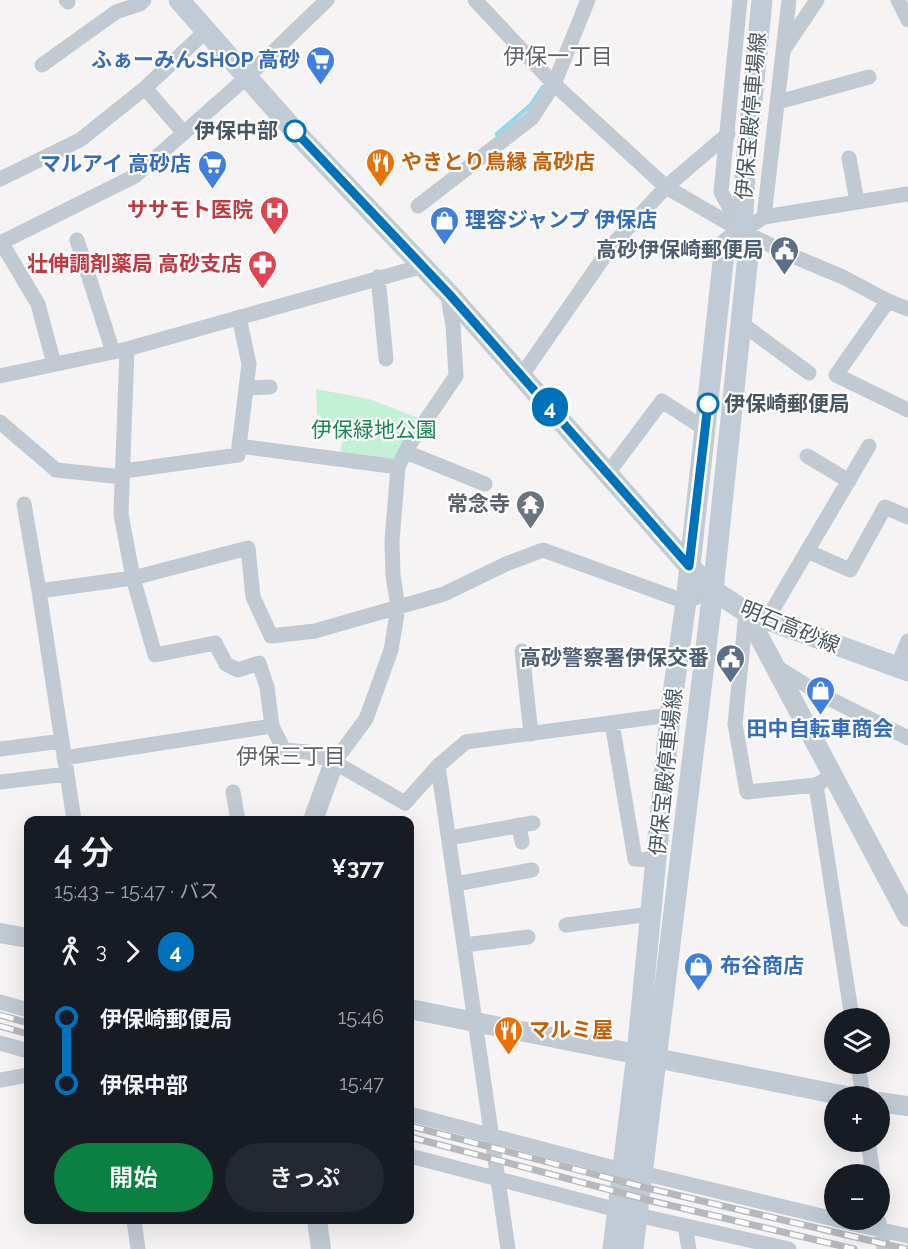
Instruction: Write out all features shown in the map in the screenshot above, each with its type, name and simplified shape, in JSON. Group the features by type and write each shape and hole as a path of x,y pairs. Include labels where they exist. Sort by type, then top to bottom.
{"main road":[{"name":"明石高砂線","path":"179,0 309,146 450,295 689,566 713,590 756,617 903,669"},
{"name":"伊保宝殿停車場線","path":"613,1249 627,1213 646,1055 713,590 748,256 742,231 745,173 762,0"},
{"name":"伊保宝殿停車場線","path":"646,1055 651,914 670,715 686,602 725,244 742,231"},
{"name":"伊保宝殿停車場線","path":"627,1213 633,1249"}],"street":[{"path":"42,65 116,12 140,4 144,0"},
{"path":"54,364 38,304 1,242 135,176 247,77 327,0"},
{"path":"475,0 554,84 666,188 742,231 908,309"},
{"path":"418,206 532,118 554,84 588,0"},
{"path":"740,0 721,192 742,231"},
{"path":"764,217 789,0"},
{"path":"782,51 817,0"},
{"path":"898,0 908,20"},
{"path":"0,179 80,140 145,88 206,31"},
{"path":"778,102 868,77"},
{"path":"145,88 184,133"},
{"path":"522,375 613,244 666,188 728,134"},
{"path":"849,158 857,202"},
{"path":"742,231 764,217 908,194"},
{"path":"77,240 120,350 122,514 133,578 155,655 215,643 226,664 238,670 259,663 267,687 272,726 284,750 308,752 334,762 405,803 438,766 466,742 670,715"},
{"path":"0,376 120,350 423,266"},
{"path":"378,278 386,359"},
{"path":"314,816 334,762 366,719 391,650 398,608 393,575 392,541 398,467 456,376 450,295"},
{"path":"888,301 836,375 908,410"},
{"path":"0,422 56,470 123,474 238,455 249,364 239,317"},
{"path":"741,323 809,374"},
{"path":"246,388 270,387"},
{"path":"608,473 662,401 705,429"},
{"path":"239,446 398,467"},
{"path":"824,781 747,792 735,724 756,617 807,551 869,446"},
{"path":"406,452 485,484"},
{"path":"807,456 849,480"},
{"path":"24,504 73,816"},
{"path":"807,551 850,570 885,507 908,516"},
{"path":"39,591 133,578 248,548 253,597 271,636 315,631 444,594 506,564 543,550 686,602 713,590"},
{"path":"756,617 824,781 908,917"},
{"path":"903,669 908,641"},
{"path":"522,651 531,734"},
{"path":"777,668 820,694 908,738"},
{"path":"612,723 635,859 657,860"},
{"path":"64,758 272,726"},
{"path":"0,749 62,741"},
{"path":"438,766 508,1249"},
{"path":"0,782 67,774"},
{"path":"824,781 851,1008"},
{"path":"233,792 237,816"},
{"path":"448,838 526,824 522,842"},
{"path":"455,884 532,870"},
{"path":"566,925 651,914"},
{"path":"0,933 24,937"},
{"path":"464,945 528,937"},
{"path":"0,1002 24,1009"},
{"path":"414,1010 824,1091"},
{"path":"0,1043 24,1050"},
{"path":"0,1080 24,1076"},
{"path":"890,1104 908,1106"},
{"path":"414,1115 632,1172 824,1216"},
{"path":"414,1157 627,1213 789,1249"},
{"path":"135,1224 138,1249"},
{"path":"317,1224 321,1249"},
{"path":"686,1226 689,1249"},
{"path":"890,1229 908,1236"},
{"path":"880,1230 884,1249"}],"green space":[{"name":"伊保緑地公園","path":"316,389 369,399 421,419 397,461 340,455 345,425 320,421 321,416 317,415"}],"waterway":[{"path":"497,134 531,105 543,87"}],"railway":[{"path":"0,1015 24,1022"},
{"path":"0,1026 24,1033"},
{"path":"414,1127 651,1189 906,1249"},
{"path":"414,1138 648,1200 854,1249"}],"bus line":[{"name":"4","path":"295,131 450,295 689,566 708,404"}],"place":[{"name":"ふぁーみんSHOP 高砂","path":"321,86"},
{"name":"伊保中部","path":"295,131"},
{"name":"やきとり鳥縁 高砂店","path":"380,188"},
{"name":"マルアイ 高砂店","path":"212,190"},
{"name":"ササモト医院","path":"274,236"},
{"name":"理容ジャンプ 伊保店","path":"444,246"},
{"name":"高砂伊保崎郵便局","path":"785,276"},
{"name":"壮伸調剤薬局 高砂支店","path":"263,290"},
{"name":"伊保崎郵便局","path":"708,404"},
{"name":"常念寺","path":"531,530"},
{"name":"高砂警察署伊保交番","path":"730,684"},
{"name":"田中自転車商会","path":"820,716"},
{"name":"布谷商店","path":"699,992"},
{"name":"マルミ屋","path":"508,1056"}],"district":[{"name":"伊保一丁目","path":"558,56"},
{"name":"伊保三丁目","path":"291,756"}]}
